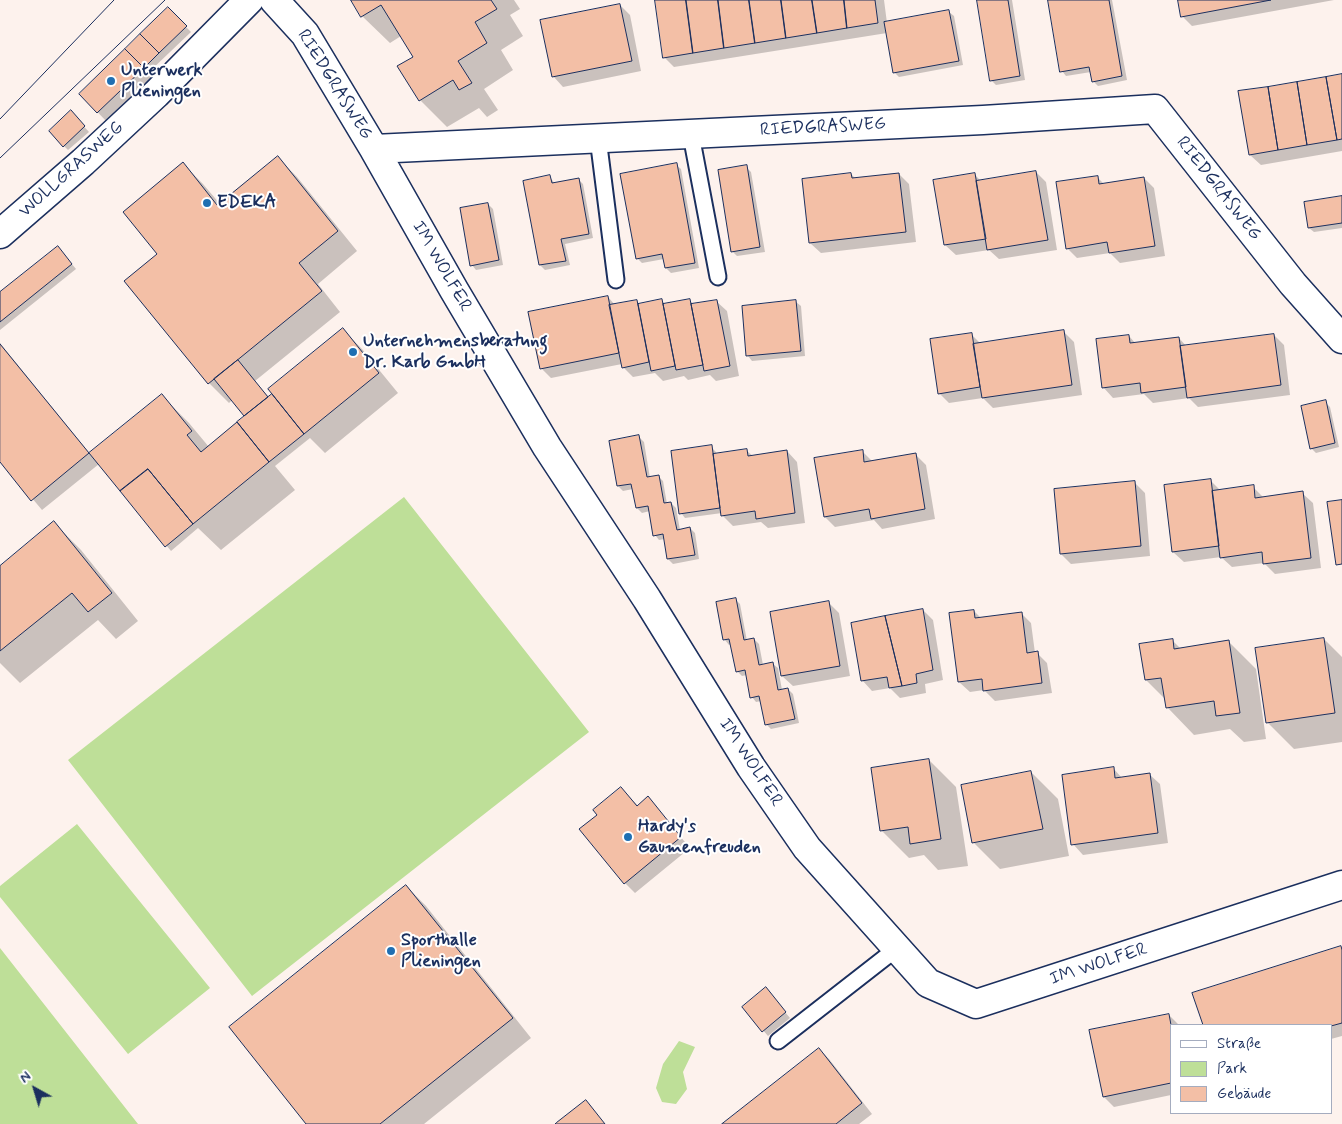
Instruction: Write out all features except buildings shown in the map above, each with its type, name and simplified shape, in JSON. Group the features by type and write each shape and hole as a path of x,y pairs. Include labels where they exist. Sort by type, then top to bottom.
{"street":[{"name":"WOLLGRASWEG","path":"0,234 83,162 150,100 250,0"},
{"name":"RIEDGRASWEG","path":"274,0 305,34 374,149 983,120 1155,109 1292,284 1342,339"},
{"name":"IM WOLFER","path":"374,149 454,290 547,447 647,599 752,767 807,848 928,983 976,1004 1342,886"}],"lane":[{"path":"691,134 718,277"},
{"path":"598,138 616,280"},
{"path":"778,1040 896,949"}],"green space":[{"path":"404,497 589,732 252,996 68,760"},
{"path":"77,824 210,988 128,1054 0,897 0,886"},
{"path":"0,948 138,1124 0,1124"},
{"path":"679,1041 695,1047 683,1072 687,1089 676,1104 662,1102 656,1088 663,1064"}],"tram line":[{"path":"0,119 114,0"},
{"path":"0,158 165,0"}],"place":[{"name":"Unterwerk Plieningen","path":"111,81"},
{"name":"EDEKA","path":"207,203"},
{"name":"Unternehmensberatung Dr. Karb GmbH","path":"353,352"},
{"name":"Hardy's Gaumenfreuden","path":"628,837"},
{"name":"Sporthalle Plieningen","path":"391,951"}]}
